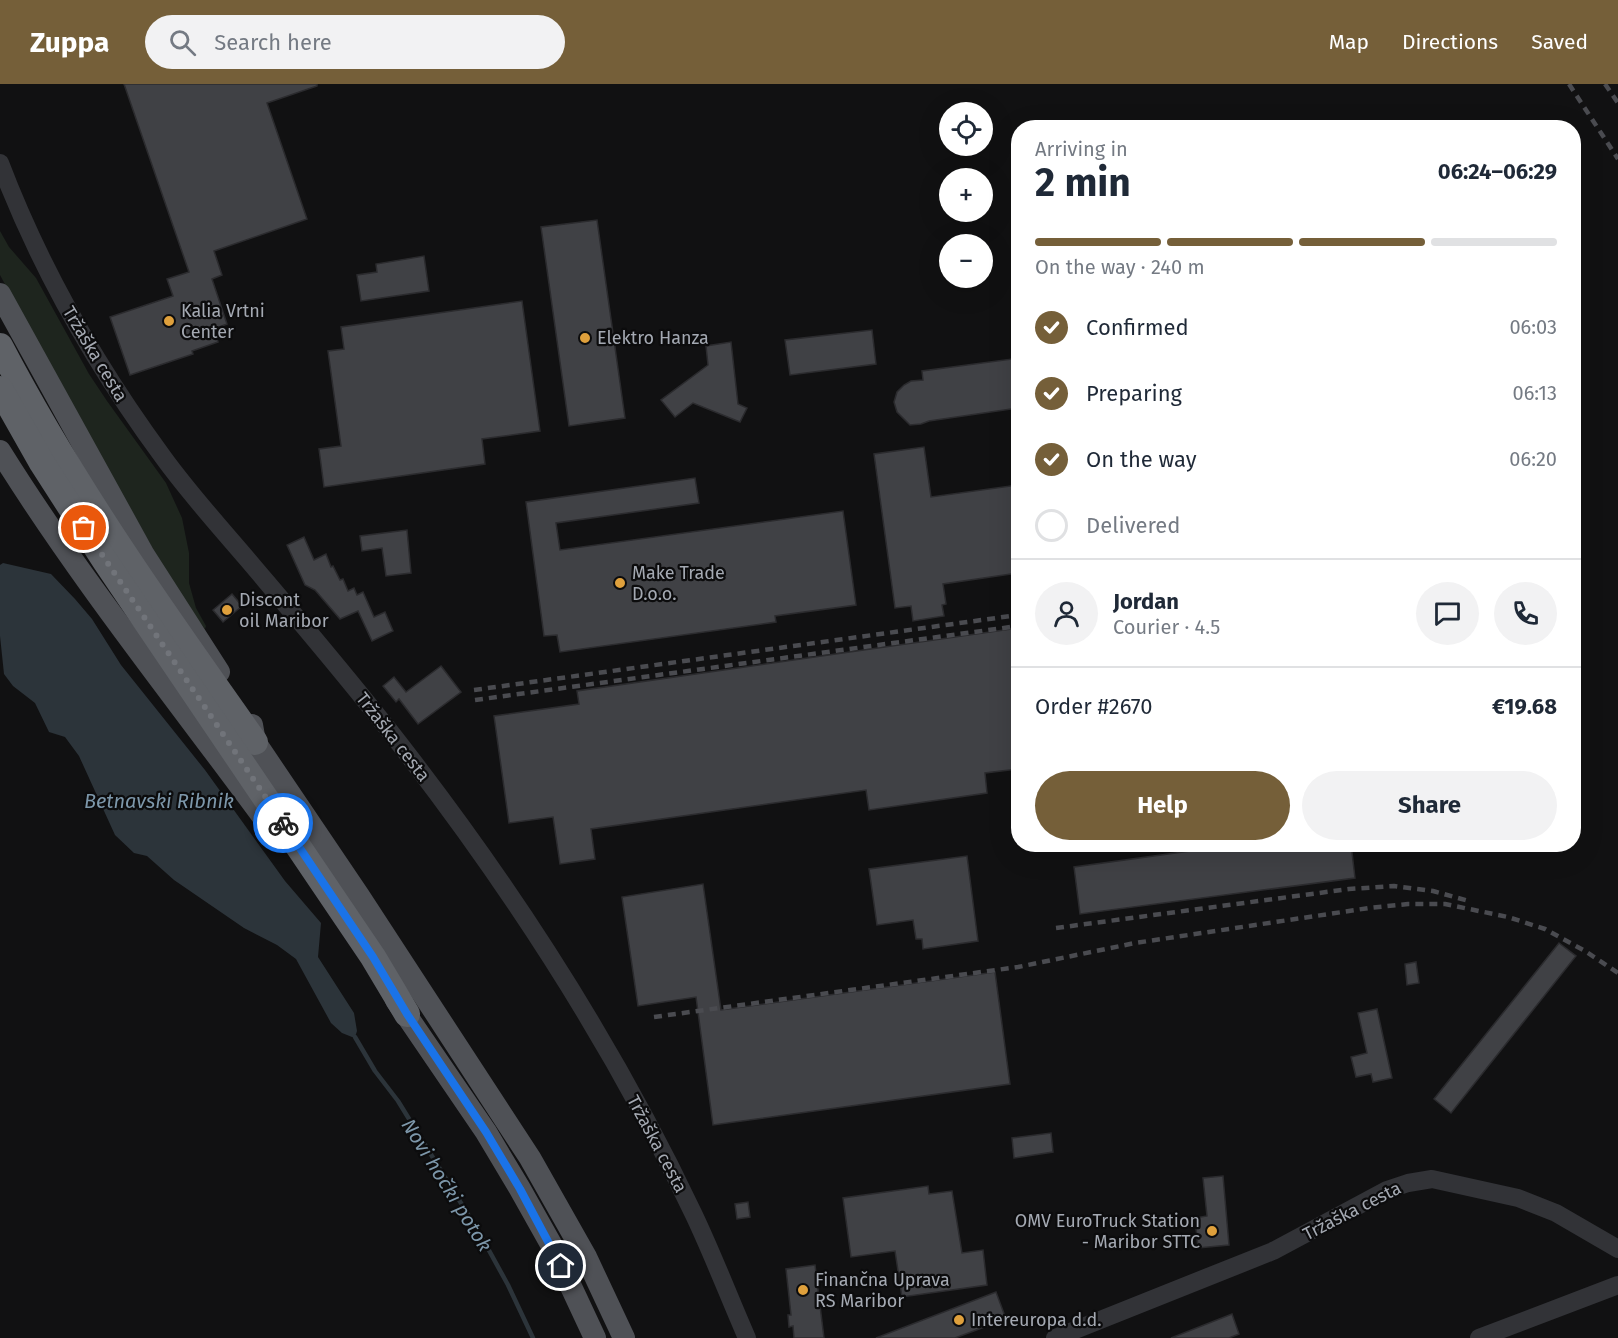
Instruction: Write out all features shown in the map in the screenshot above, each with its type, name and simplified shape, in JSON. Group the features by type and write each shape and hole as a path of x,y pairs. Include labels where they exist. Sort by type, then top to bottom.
{"highway":[{"path":"0,346 39,418 83,491 177,632 255,742"},
{"path":"0,388 42,463 105,561 366,947 407,1014"}],"main road":[{"path":"0,294 144,555 250,719 255,742 359,896 530,1158 586,1257 624,1338"},
{"path":"0,451 24,490 130,640 281,841 353,945 407,1014 486,1132 520,1189 552,1246 592,1335"}],"street":[{"name":"Tržaška cesta","path":"0,163 30,234 70,314 112,384 142,428 187,487 331,658 408,754 484,855 534,931 655,1136 694,1214 747,1338"},
{"name":"Tržaška cesta","path":"1055,1338 1092,1331 1273,1251 1387,1190 1408,1183 1432,1179 1518,1198 1556,1213 1618,1249"},
{"path":"1479,1338 1618,1285"}],"shaded area":[{"path":"0,231 9,247 36,278 89,374 166,483 182,518 189,553 189,583 196,608 206,626 205,629 183,601 57,382 0,275"}],"water":[{"name":"Betnavski Ribnik","path":"3,563 51,574 75,599 92,619 121,665 205,770 285,881 321,923 318,957 354,1013 357,1031 355,1037 342,1033 331,1023 296,959 277,945 244,928 174,880 147,856 134,853 115,835 79,756 65,737 49,732 35,703 13,686 4,674 0,636 0,565"}],"building":[{"path":"124,84 317,84 317,86 267,103 307,219 214,251 222,275 212,279 227,324 214,329 218,342 192,351 193,354 130,375 110,317 173,296 167,279 189,272"},
{"name":"Elektro Hanza","path":"597,220 625,418 569,426 541,227"},
{"path":"424,256 429,291 361,301 357,275 377,272 376,264"},
{"path":"522,301 540,431 482,439 485,464 324,487 319,449 341,446 328,351 344,349 341,327"},
{"path":"872,330 876,364 790,375 785,340"},
{"path":"731,342 738,404 747,408 740,422 693,403 675,417 661,400 708,365 706,346"},
{"path":"1011,359 1011,409 910,425 897,412 894,402 897,392 904,385 911,381 923,380 922,371"},
{"path":"924,447 931,497 1011,486 1011,574 943,584 946,604 942,605 944,616 913,621 911,606 895,608 874,454"},
{"path":"695,478 699,503 556,523 560,550 843,511 856,605 775,616 776,622 560,652 557,635 544,636 526,502"},
{"path":"407,530 411,573 386,576 382,548 362,551 360,536"},
{"path":"304,537 314,560 326,554 331,567 333,566 340,580 343,579 348,591 354,588 357,595 363,592 374,617 385,612 393,631 372,641 358,611 340,619 315,590 305,585 287,545"},
{"path":"232,594 242,606 223,622 213,610"},
{"path":"1011,629 1011,770 985,773 987,793 869,810 866,790 591,829 595,859 560,864 553,817 509,823 494,716 579,704 577,691"},
{"path":"441,666 461,692 418,724 399,699 396,702 383,686 394,677 406,692"},
{"path":"1183,852 1352,852 1355,878 1080,914 1074,867"},
{"path":"967,856 978,941 923,949 922,939 916,939 913,920 877,925 869,869"},
{"path":"703,884 721,1010 995,972 1010,1084 713,1125 696,997 638,1006 622,897"},
{"path":"1559,943 1576,956 1451,1113 1434,1099"},
{"path":"1416,962 1419,983 1407,985 1405,964"},
{"path":"1377,1009 1392,1078 1373,1082 1371,1074 1356,1077 1351,1057 1367,1053 1358,1013"},
{"path":"1051,1133 1053,1152 1014,1158 1012,1138"},
{"path":"1223,1176 1229,1245 1198,1248 1195,1218 1207,1216 1203,1178"},
{"path":"928,1186 929,1194 952,1191 962,1253 983,1250 987,1285 902,1297 895,1251 851,1257 843,1198"},
{"path":"748,1202 750,1217 737,1219 735,1204"},
{"name":"Finančna Uprava RS Maribor","path":"815,1265 824,1338 794,1338 793,1326 789,1327 788,1315 791,1315 786,1269"},
{"path":"996,1292 1006,1319 955,1338 876,1338"},
{"path":"1232,1314 1239,1334 1229,1338 1171,1338"}],"waterway":[{"name":"Novi hočki potok","path":"355,1037 375,1071 398,1101 480,1234 533,1338"}],"railway":[{"path":"1569,84 1618,159"},
{"path":"1605,84 1618,103"},
{"path":"474,690 1011,616"},
{"path":"475,700 1011,627"},
{"path":"1056,928 1349,889 1394,886 1433,891 1469,901"},
{"path":"654,1017 1018,967 1135,943 1408,904 1445,904 1508,917 1545,929 1585,951 1618,973"}],"way so far":[{"path":"84,528 283,823"}],"place":[{"name":"Kalia Vrtni Center","path":"169,321"},
{"name":"Elektro Hanza","path":"585,338"},
{"name":"Make Trade D.o.o.","path":"620,583"},
{"name":"Discont oil Maribor","path":"227,610"},
{"name":"OMV EuroTruck Station - Maribor STTC","path":"1212,1231"},
{"name":"Finančna Uprava RS Maribor","path":"803,1290"},
{"name":"Intereuropa d.d.","path":"959,1320"}],"route":[{"path":"283,823 486,1132 552,1246 561,1266"}]}
